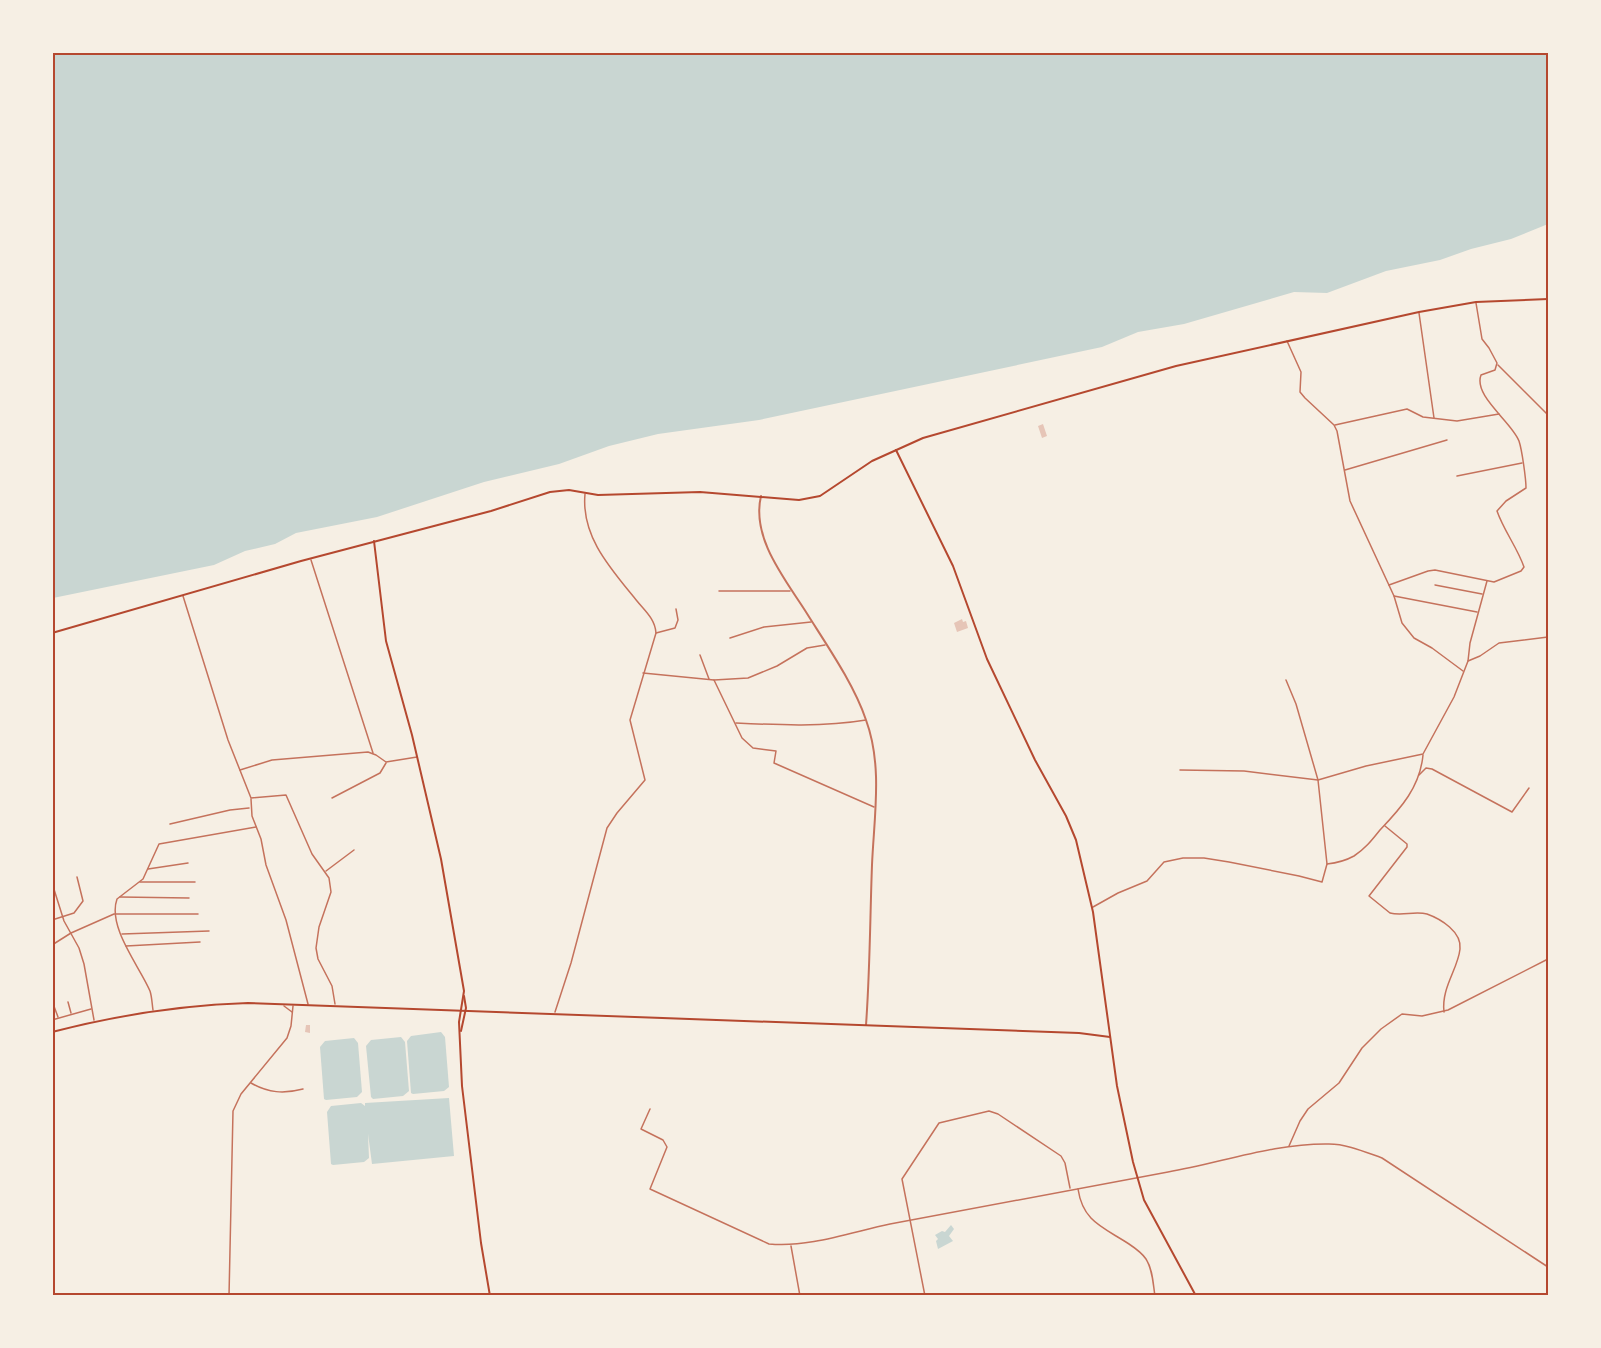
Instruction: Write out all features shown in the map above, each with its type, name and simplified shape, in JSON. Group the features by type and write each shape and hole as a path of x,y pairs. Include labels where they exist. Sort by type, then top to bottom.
{"main road":[{"path":"52,633 310,558 491,511 550,492 569,490 598,495 699,492 811,499 820,496 872,461 923,438 1176,366 1419,312 1476,302 1548,299"},
{"path":"896,450 954,566 994,674 1035,760 1073,830 1092,908 1124,1124 1144,1200 1196,1296"},
{"path":"374,541 386,641 417,757 445,878 464,991 465,1012 461,1023 460,1040"},
{"path":"464,991 459,1011 462,1086 477,1215 490,1296"},
{"path":"52,1032 94,1020 153,1010 211,1004 282,1004 1079,1033 1110,1037"}],"street":[{"path":"1476,302 1482,339 1501,370 1548,415"},
{"path":"1419,312 1434,418"},
{"path":"1287,341 1301,372 1300,392 1334,425 1352,508 1394,596 1402,623 1412,636 1440,653 1463,671"},
{"path":"1389,585 1428,570 1494,582 1521,571 1524,567 1520,554 1509,538 1497,511 1506,501 1526,488 1520,442 1482,390 1479,380 1483,374 1495,370 1497,363"},
{"path":"1334,425 1407,409 1423,417 1457,421 1499,414"},
{"path":"1344,470 1447,440"},
{"path":"1457,476 1522,463"},
{"path":"555,1014 607,828 645,780 630,720 642,673 656,633 652,618 601,555 585,519 585,493"},
{"path":"761,496 759,507 763,534 791,590 850,686 867,720 873,743 876,762 875,807 866,1025"},
{"path":"310,558 373,753"},
{"path":"1327,864 1355,856 1412,794 1419,776 1423,754 1454,698 1468,661 1487,581"},
{"path":"1435,585 1483,594"},
{"path":"719,591 791,590"},
{"path":"183,595 217,708 251,798 250,808 266,865 286,920 309,1005"},
{"path":"1394,596 1478,613"},
{"path":"656,633 675,628 678,620 676,609"},
{"path":"730,638 764,627 812,622"},
{"path":"1468,661 1499,643 1548,637"},
{"path":"642,673 714,680 748,678 777,666 807,648 820,647 825,644"},
{"path":"700,655 709,679"},
{"path":"714,680 748,746 776,751 774,763 875,807"},
{"path":"1092,908 1146,881 1164,862 1176,859 1195,857 1220,860 1322,882 1327,864 1318,780 1296,704 1286,680"},
{"path":"736,723 844,723 867,720"},
{"path":"239,771 272,760 354,753 373,753 386,762 417,757"},
{"path":"1180,770 1244,771 1318,780 1366,766 1423,754"},
{"path":"332,798 380,773 386,762"},
{"path":"1419,776 1426,768 1432,769 1512,812 1529,788"},
{"path":"251,798 286,795 312,854 329,878 331,892 319,927 316,948 318,959 332,986 335,1005"},
{"path":"170,824 230,810 250,808"},
{"path":"1385,826 1407,846 1369,896 1390,913 1429,915 1447,924 1455,934 1460,949 1444,1000 1444,1011"},
{"path":"153,1010 150,992 121,934 114,914 115,902 143,879 159,844 256,827"},
{"path":"326,872 354,850"},
{"path":"147,869 188,864"},
{"path":"52,920 74,913 83,901 76,877"},
{"path":"139,882 143,884 195,882"},
{"path":"52,883 63,916 79,948 84,964 94,1020"},
{"path":"119,897 189,898"},
{"path":"52,945 71,933 114,914 198,914"},
{"path":"121,934 209,931"},
{"path":"126,946 200,942"},
{"path":"1289,1146 1308,1108 1339,1083 1362,1048 1381,1029 1406,1012 1422,1016 1444,1011 1548,959"},
{"path":"52,1001 58,1018"},
{"path":"68,1002 71,1014"},
{"path":"282,1004 292,1013"},
{"path":"229,1296 232,1120 236,1103 287,1038 293,1005"},
{"path":"52,1020 92,1009"},
{"path":"251,1082 277,1092 290,1093 303,1089"},
{"path":"650,1109 641,1129 663,1140 667,1147 650,1189 769,1244 791,1245 1289,1146 1333,1144 1358,1149 1382,1158 1548,1267"},
{"path":"925,1296 902,1179 937,1125 945,1120 989,1111 1002,1116 1058,1154 1065,1163 1070,1189"},
{"path":"1078,1188 1081,1204 1088,1216 1136,1249 1146,1259 1155,1296"},
{"path":"791,1245 800,1296"}],"shaded area":[{"path":"52,53 1548,53 1548,224 1511,239 1440,260 1386,271 1327,293 1294,292 1184,324 1138,332 1102,347 759,420 658,434 609,446 559,464 484,482 377,517 296,533 275,544 245,551 214,565 53,598"},
{"path":"441,1032 445,1037 449,1087 444,1091 413,1094 411,1093 407,1041 411,1036"},
{"path":"401,1037 405,1042 409,1091 403,1096 373,1099 366,1046 371,1040"},
{"path":"354,1038 358,1043 362,1092 357,1097 326,1100 324,1099 320,1047 325,1041"},
{"path":"449,1098 454,1156 372,1164 368,1134 369,1158 364,1162 331,1164 327,1112 331,1106 361,1103 365,1106 365,1103"},
{"path":"951,1225 954,1229 949,1236 953,1241 938,1249 936,1241 938,1239 935,1235 942,1231 945,1232"}],"building":[{"path":"1043,424 1047,436 1042,438 1038,426"},
{"path":"962,619 963,622 966,621 968,628 957,632 954,623"},
{"path":"306,1025 310,1025 310,1033 305,1032"}]}
